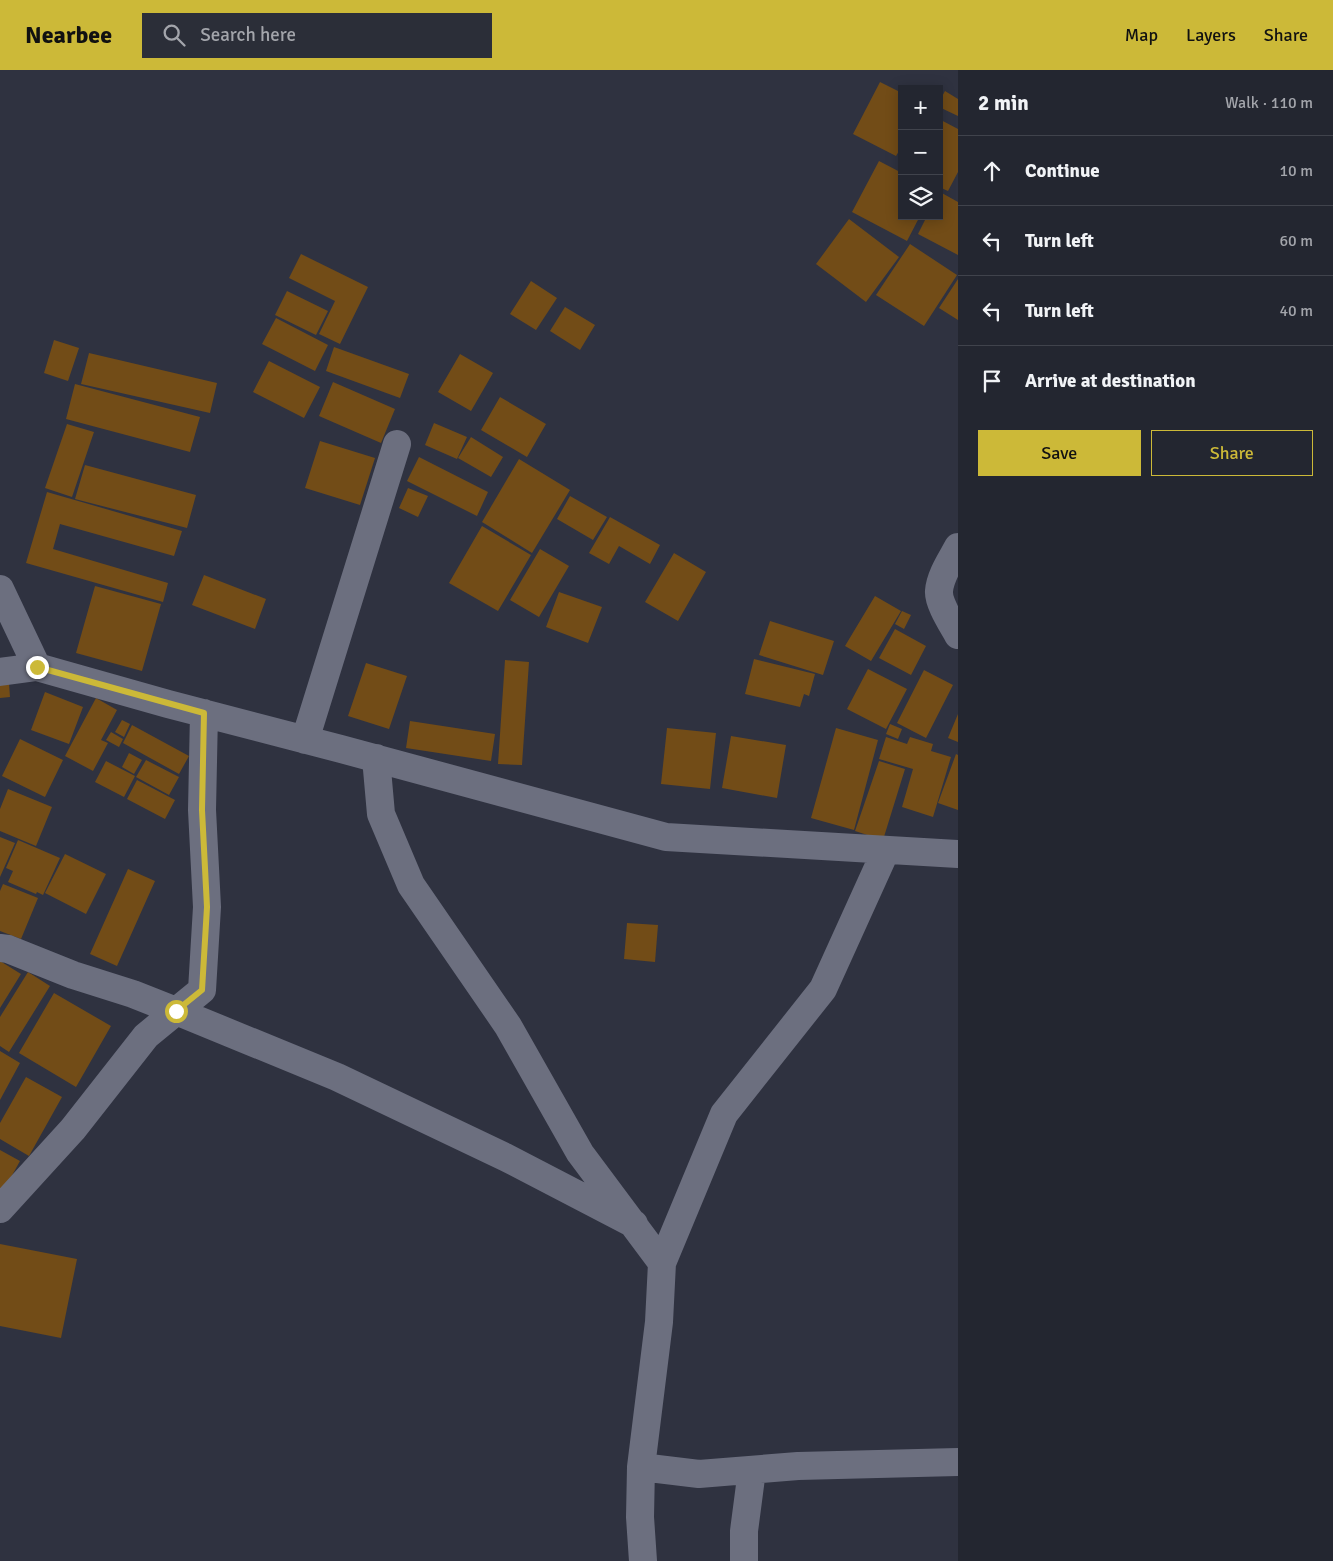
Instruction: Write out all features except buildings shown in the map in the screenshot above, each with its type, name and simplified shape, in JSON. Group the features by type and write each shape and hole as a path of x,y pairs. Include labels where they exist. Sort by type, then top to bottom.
{"street":[{"path":"305,740 397,444"},
{"path":"958,547 942,580 938,593 948,618 958,635"},
{"path":"0,589 37,667"},
{"path":"0,672 37,667 666,837 958,854"},
{"path":"0,1209 73,1129 146,1036 202,990 207,907 202,810 204,713"},
{"path":"376,758 381,814 411,885 508,1026 580,1153 662,1263"},
{"path":"643,1561 640,1517 641,1467 659,1322 662,1263 724,1114 823,989 886,850"},
{"path":"0,948 8,949 73,975 133,994 337,1077 505,1157 634,1224"},
{"path":"641,1467 699,1474 798,1466 958,1462"},
{"path":"744,1561 744,1531 752,1470"}],"route":[{"path":"37,667 204,713 202,810 207,907 202,990 176,1011"}]}
